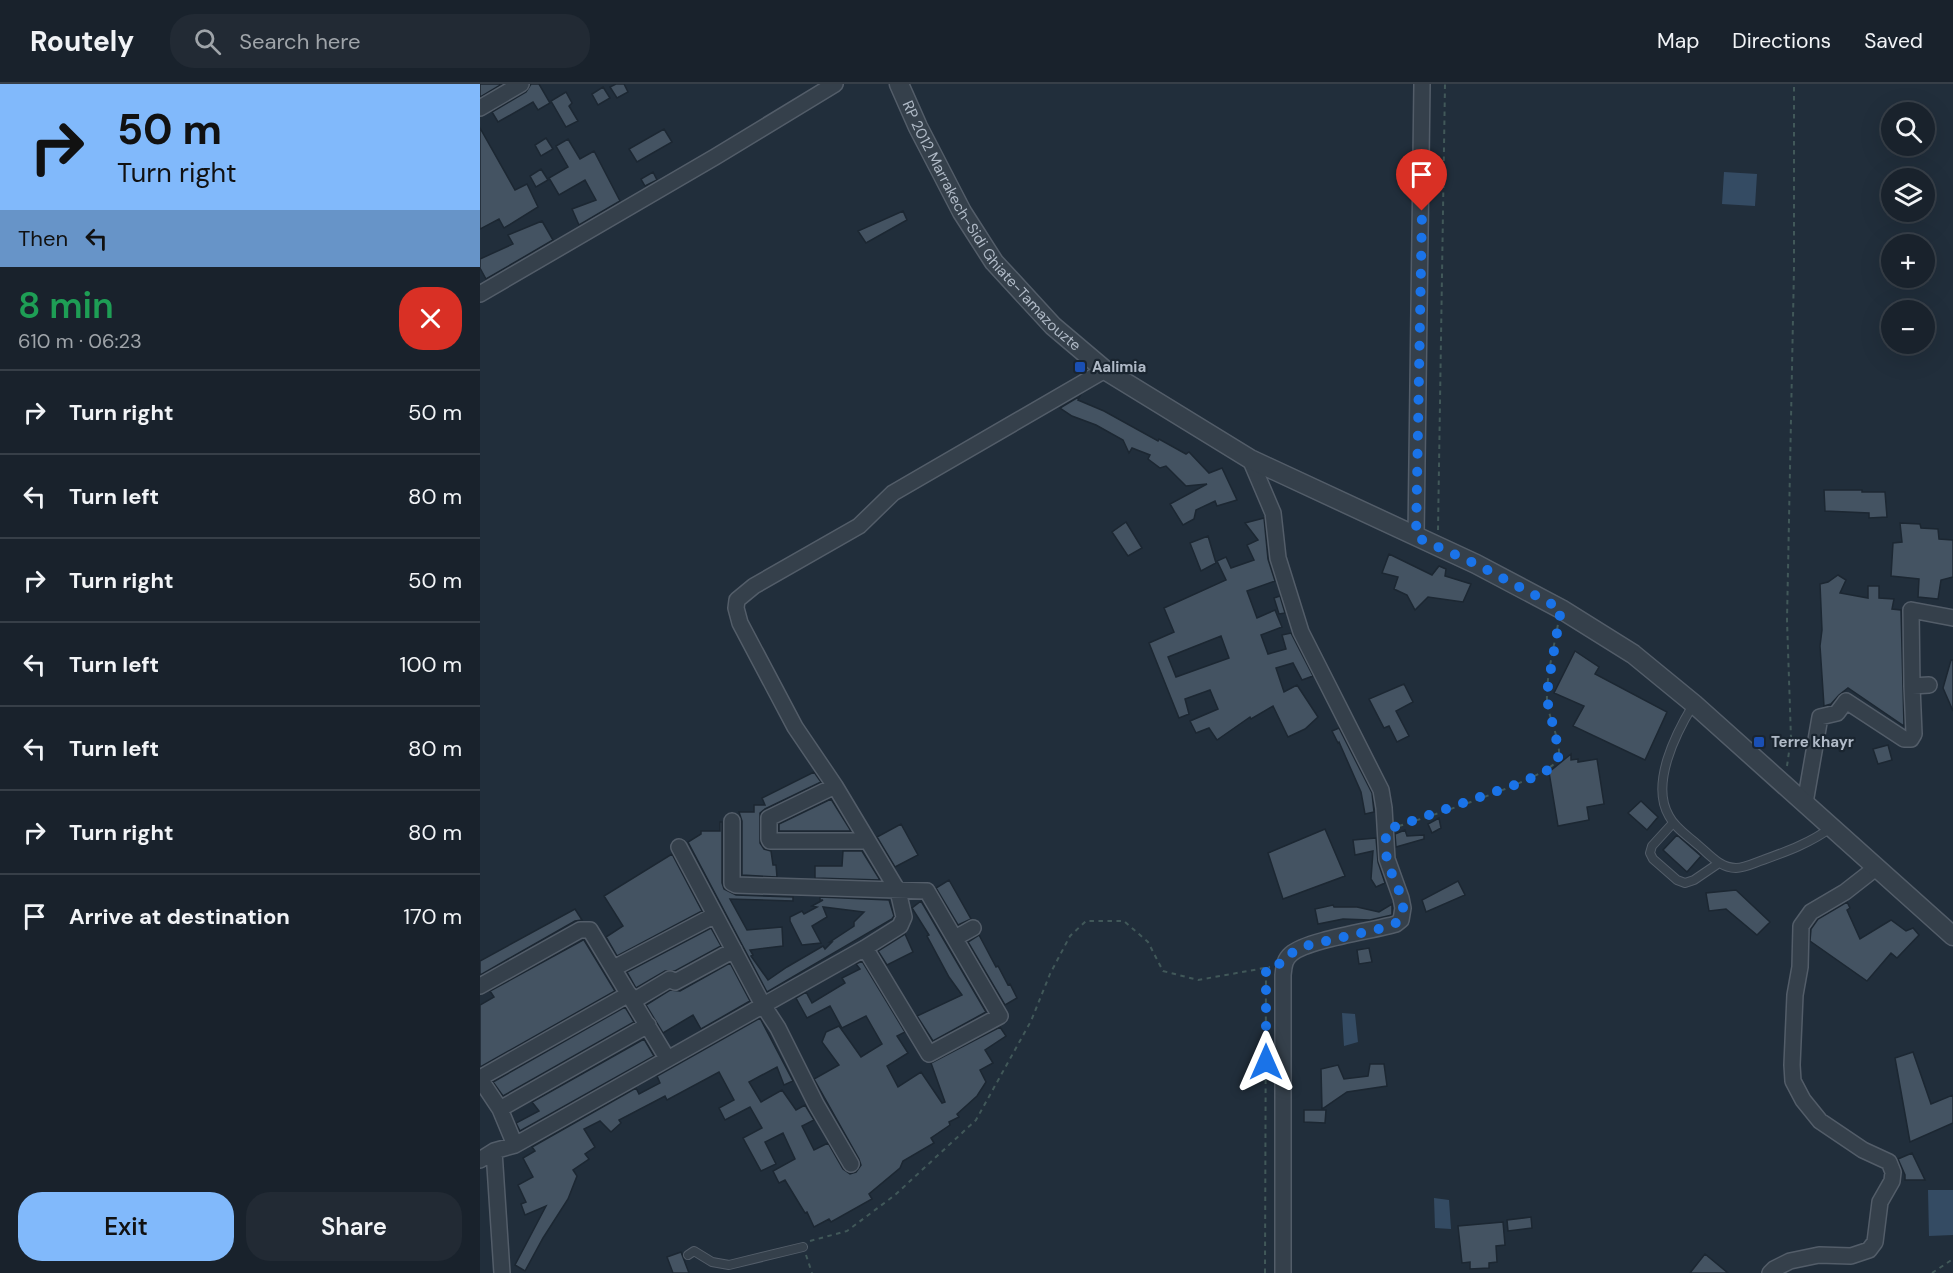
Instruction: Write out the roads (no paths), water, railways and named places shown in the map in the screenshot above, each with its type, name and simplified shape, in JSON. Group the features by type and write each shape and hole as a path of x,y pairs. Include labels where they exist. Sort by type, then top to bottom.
{"street":[{"path":"480,294 716,157 835,84"},
{"name":"RP 2012 Marrakech-Sidi Ghiate-Tamazouzte","path":"899,84 918,127 962,212 994,262 1053,326 1105,370 1250,459 1437,545 1561,609 1633,654 1694,704 1953,936"},
{"path":"1416,537 1422,84"},
{"path":"480,108 513,86"},
{"path":"480,1160 494,1151 515,1146 900,926 904,917 898,891 835,786 795,727 740,623 736,608 737,600 754,586 859,526 893,493 1105,370"},
{"path":"1250,459 1273,513 1278,558 1301,632 1381,790 1387,859 1403,908 1401,920 1396,924 1305,946 1290,954 1285,962 1283,975 1283,1273"},
{"path":"1805,803 1820,717 1837,713 1846,701 1904,739 1911,739 1914,734 1911,610 1953,618"},
{"path":"1912,686 1929,685"},
{"path":"835,786 769,818 770,841 868,841"},
{"path":"732,821 732,884 927,891 941,923 955,938 1000,1016 929,1054 865,948"},
{"path":"679,847 763,1005 778,1028 816,1104 851,1164"},
{"path":"1770,1273 1790,1261 1819,1255 1851,1256 1869,1250 1875,1242 1880,1202 1892,1180 1893,1172 1888,1162 1863,1150 1820,1121 1803,1100 1793,1081 1792,1065 1801,926 1811,912 1845,892 1877,867"},
{"path":"614,968 715,915"},
{"path":"955,938 973,928"},
{"path":"480,986 580,930 590,930 667,1058"},
{"path":"515,1146 500,1109 480,1079 589,1015 670,979 675,982 734,950"},
{"path":"500,1109 648,1025"},
{"path":"494,1151 502,1273"}],"lane":[{"path":"1694,704 1679,728 1665,769 1663,799 1666,812 1673,823 1719,863 1735,868 1748,866 1798,848 1832,827"},
{"path":"1673,823 1652,846 1650,853 1653,859 1677,880 1684,883 1694,880 1719,863"},
{"path":"688,1255 694,1251 711,1262 729,1265 803,1247"}],"water":[{"path":"1724,172 1757,174 1755,206 1722,204"},
{"path":"1342,1013 1355,1014 1358,1042 1344,1046"},
{"path":"1928,1190 1953,1190 1953,1235 1929,1236"},
{"path":"1434,1198 1449,1200 1451,1229 1435,1228"}],"place":[{"name":"Aalimia","path":"1080,367"},
{"name":"Terre khayr","path":"1759,742"}]}
